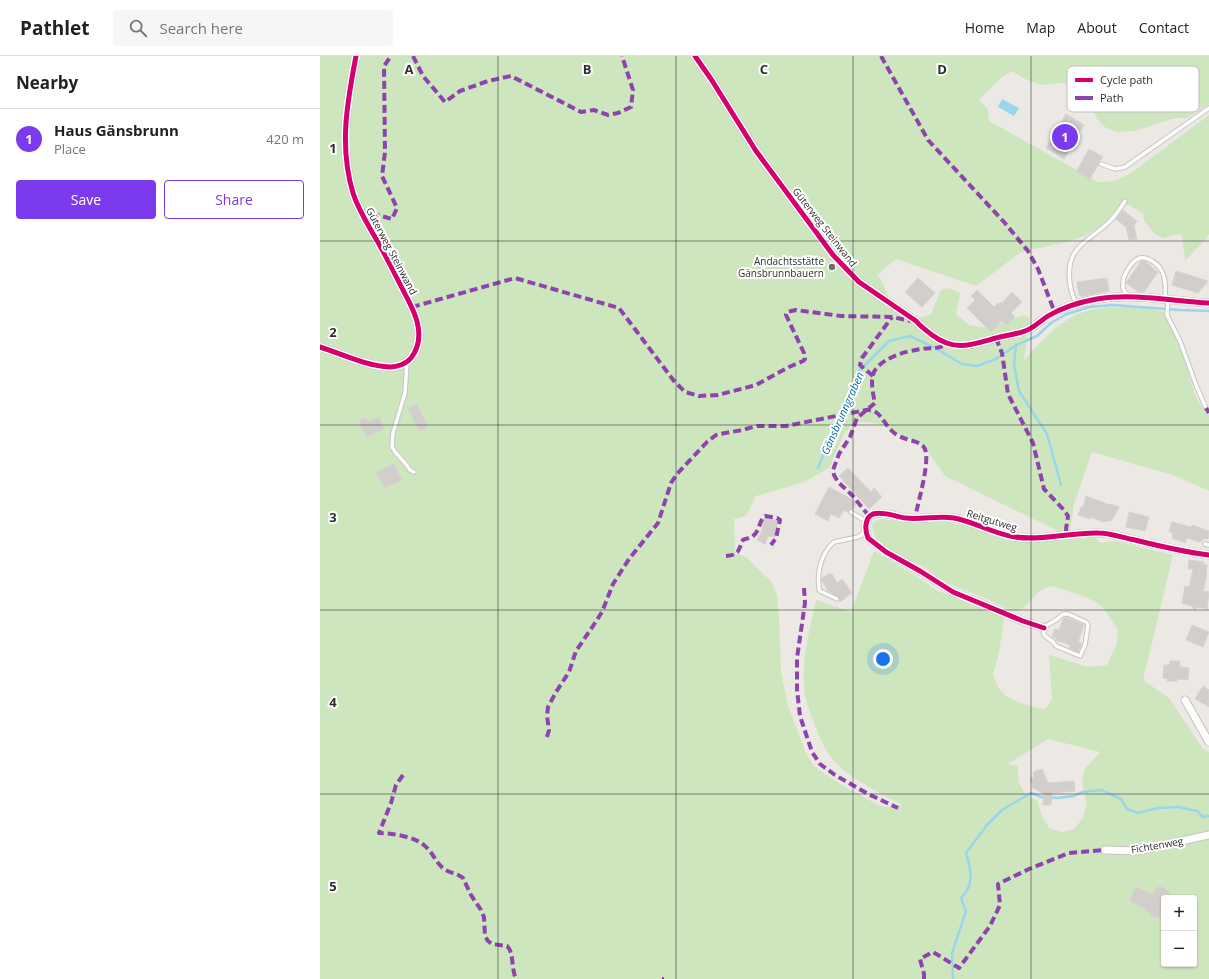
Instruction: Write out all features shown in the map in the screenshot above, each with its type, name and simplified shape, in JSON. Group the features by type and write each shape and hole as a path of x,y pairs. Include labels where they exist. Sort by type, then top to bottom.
{"street":[{"name":"Güterweg Steinwand","path":"356,56 345,127 346,158 356,202 388,261 415,316 418,326 419,338 414,353 407,362"},
{"name":"Güterweg Steinwand","path":"695,56 756,151 841,266 859,282 916,321 920,326 936,338 955,346 968,346 1025,331 1054,313 1077,304 1103,298 1129,297"},
{"path":"1129,297 1167,302 1209,303"},
{"path":"320,347 375,365 392,367 407,362"},
{"name":"Reitgutweg","path":"867,522 869,516 878,513 908,518 946,517 963,520 1016,538 1101,533 1177,550 1209,555"},
{"path":"867,522 866,532 868,538 877,546 953,592 1023,621 1044,628"},
{"path":"1185,700 1209,742"},
{"name":"Fichtenweg","path":"1105,850 1136,851 1209,835"}],"lane":[{"path":"1101,164 1115,169 1125,167 1209,108"},
{"path":"1077,304 1073,299 1069,281 1069,268 1074,254 1083,242 1113,218 1125,201"},
{"path":"1129,297 1124,289 1123,282 1124,277 1133,263 1141,258 1149,259 1156,263 1162,270 1165,282 1167,315 1180,340 1206,408"},
{"path":"407,362 405,393 394,433 392,447 410,470 414,472"},
{"path":"852,512 867,522"},
{"path":"837,599 819,589 819,570 825,553 834,542 858,537 866,532"},
{"path":"1066,613 1086,622 1088,625 1086,641 1081,655 1079,656 1056,646 1046,637 1044,628 1062,614 1066,613"}],"green space":[{"path":"320,56 1209,56 1209,104 1199,110 1199,66 1067,66 1067,84 1041,85 1025,79 1012,71 1002,77 979,100 988,109 989,121 1098,182 1115,181 1131,173 1209,115 1209,234 1185,261 1182,235 1178,234 1163,238 1156,235 1144,221 1143,214 1129,205 1121,204 1105,222 1084,236 1070,241 1021,252 976,286 896,259 877,275 882,281 891,306 913,320 931,314 941,290 950,288 960,293 956,314 969,325 988,328 1024,315 1030,318 1024,360 1051,332 1063,322 1079,313 1090,310 1116,307 1142,308 1164,312 1183,354 1195,394 1203,409 1209,415 1209,491 1173,475 1092,452 1074,504 1070,531 1062,533 945,476 924,446 876,423 861,422 852,425 844,434 829,468 804,482 756,496 746,516 734,519 735,552 747,558 771,581 777,595 781,672 788,706 807,755 814,766 843,786 881,806 892,807 902,805 856,779 837,765 821,740 806,698 804,682 806,647 816,600 851,612 874,551 916,576 936,590 1004,619 999,653 993,675 998,687 1004,694 1027,705 1045,709 1052,700 1049,655 1088,667 1107,665 1117,643 1118,630 1102,607 1097,603 1063,589 1050,586 1038,592 1025,607 1016,611 949,584 921,565 903,558 881,544 874,534 872,525 874,522 881,519 911,523 947,522 966,526 1005,540 1019,542 1095,538 1101,543 1115,541 1173,555 1143,680 1169,698 1203,749 1209,752 1209,979 320,979","holes":["1048,739 1100,752 1084,770 1082,784 1087,804 1083,818 1074,829 1062,832 1049,828 1042,816 1038,802 1024,792 1018,781 1018,766 1008,764"]},
{"path":"1093,112 1196,112 1187,118 1177,118 1136,131 1116,132 1106,128 1097,119"}],"water":[{"path":"1002,99 1019,108 1014,116 998,107"}],"building":[{"path":"1066,114 1084,125 1064,159 1046,148"},
{"path":"1089,149 1103,157 1098,163 1090,179 1076,172"},
{"path":"1123,210 1137,221 1134,226 1137,239 1129,240 1126,227 1116,219"},
{"path":"1141,261 1146,262 1158,272 1144,292 1139,292 1126,283"},
{"path":"1176,271 1208,281 1198,293 1172,285"},
{"path":"918,278 935,293 922,307 905,292"},
{"path":"1107,278 1109,291 1081,297 1081,295 1079,295 1077,282"},
{"path":"977,290 994,307 998,303 1002,303 1012,292 1022,302 1011,313 1015,317 1007,325 1002,321 991,332 967,308 975,300 971,296"},
{"path":"417,404 428,427 419,431 408,408"},
{"path":"379,417 384,429 366,437 359,421 366,418 368,422"},
{"path":"394,464 402,480 384,488 376,472"},
{"path":"848,468 871,492 874,488 882,497 869,509 839,476"},
{"path":"829,487 857,502 853,509 849,509 848,512 844,510 839,518 831,514 828,521 815,514"},
{"path":"1086,496 1119,507 1112,520 1104,522 1078,515 1081,507 1083,507"},
{"path":"1129,512 1149,517 1145,531 1126,527"},
{"path":"764,518 778,520 775,537 768,536 765,544 757,540 761,533"},
{"path":"1172,522 1191,527 1192,525 1209,531 1208,539 1205,538 1200,542 1187,538 1185,543 1172,538 1173,533 1169,532"},
{"path":"1189,560 1204,562 1204,564 1207,565 1203,591 1209,592 1207,609 1198,607 1194,610 1192,606 1182,603 1185,586 1189,587 1193,569 1188,569"},
{"path":"832,574 837,583 842,579 852,593 840,602 839,597 828,591 822,581 822,578"},
{"path":"1064,617 1084,625 1078,642 1082,643 1078,652 1069,648 1070,645 1052,637 1055,629 1059,630"},
{"path":"1192,625 1209,632 1203,647 1186,640"},
{"path":"1170,661 1180,661 1180,667 1189,668 1188,680 1177,679 1177,681 1167,681 1168,679 1163,678 1164,665 1169,665"},
{"path":"1203,686 1209,690 1209,707 1195,699"},
{"path":"1042,769 1048,783 1074,781 1075,791 1052,793 1051,805 1043,805 1044,794 1033,788 1030,778 1034,777 1033,772"},
{"path":"1136,887 1153,895 1157,887 1163,887 1172,895 1161,895 1161,918 1151,916 1146,909 1129,901"}],"waterway":[{"name":"Gänsbrunngraben","path":"818,468 859,371 889,341 910,336 935,348 962,364 977,366 996,359 1016,345 1037,336 1051,323 1067,314 1089,307 1113,305 1209,311"},
{"name":"Gänsbrunngraben","path":"1016,345 1014,365 1019,391 1047,434 1061,485"},
{"path":"953,979 952,953 966,911 961,898 968,888 971,877 966,853 987,825 1002,810 1031,793 1042,797 1057,798 1074,796 1082,792 1101,790 1121,799 1127,809 1138,813 1158,808 1178,807 1197,811 1203,817 1209,816"}],"marked path":[{"path":"360,210 392,219 397,208 382,176 385,152 384,66 391,56"},
{"path":"413,56 423,76 445,102 460,91 488,81 511,76 581,112 594,110 608,115 618,113 631,107 633,90 622,56"},
{"path":"881,56 928,140 1004,222 1028,251 1038,269 1055,313"},
{"path":"412,307 515,278 619,308 674,381 685,392 699,396 718,395 756,385 803,361 805,359 804,353 786,315 787,312 796,310 841,316 892,317 911,321"},
{"path":"873,376 860,365 862,358 892,317"},
{"path":"996,338 1002,353 1008,394 1033,443 1044,489 1068,516 1066,529 1067,535"},
{"path":"869,516 852,495 838,482 833,470 839,454 850,437 857,418 875,403 872,383 874,372 877,367 894,356 908,351 925,348 937,348 948,344"},
{"path":"1206,408 1209,413"},
{"path":"547,737 549,730 547,716 548,707 569,672 576,651 602,612 613,584 629,559 658,523 671,483 677,474 707,442 716,435 757,426 786,426 866,410 875,411 895,434 920,444 926,451 924,480 915,518"},
{"path":"726,556 736,553 743,540 751,538 755,534 765,516 780,520 776,538 771,545"},
{"path":"804,588 805,603 797,658 797,690 800,716 812,752 820,764 835,775 868,794 898,808"},
{"path":"403,775 396,785 391,803 379,833 397,835 417,841 428,849 444,869 463,878 484,917 485,936 488,941 492,944 507,946 511,952 513,970 516,979"},
{"path":"924,979 920,959 933,952 959,968 990,926 1000,905 998,884 1029,869 1069,853 1105,850"}],"cycle path":[{"path":"320,347 363,362 393,367 398,366 411,358 417,347 419,339 418,326 414,312 386,256 360,210 353,193 349,176 345,142 347,108 356,56"},
{"path":"695,56 756,151 833,255 859,282 916,321 932,335 948,344 963,346 971,345 1025,331 1048,316 1066,307 1097,299 1111,297 1139,297 1209,303"},
{"path":"1044,628 1023,621 953,592 886,552 868,538 866,532 868,518 877,513 912,518 948,517 969,522 1007,535 1026,538 1104,533 1172,549 1209,555"}],"place":[{"name":"Haus Gänsbrunn","path":"1065,137"},
{"name":"Andachtsstätte Gänsbrunnbauern","path":"832,267"}]}
